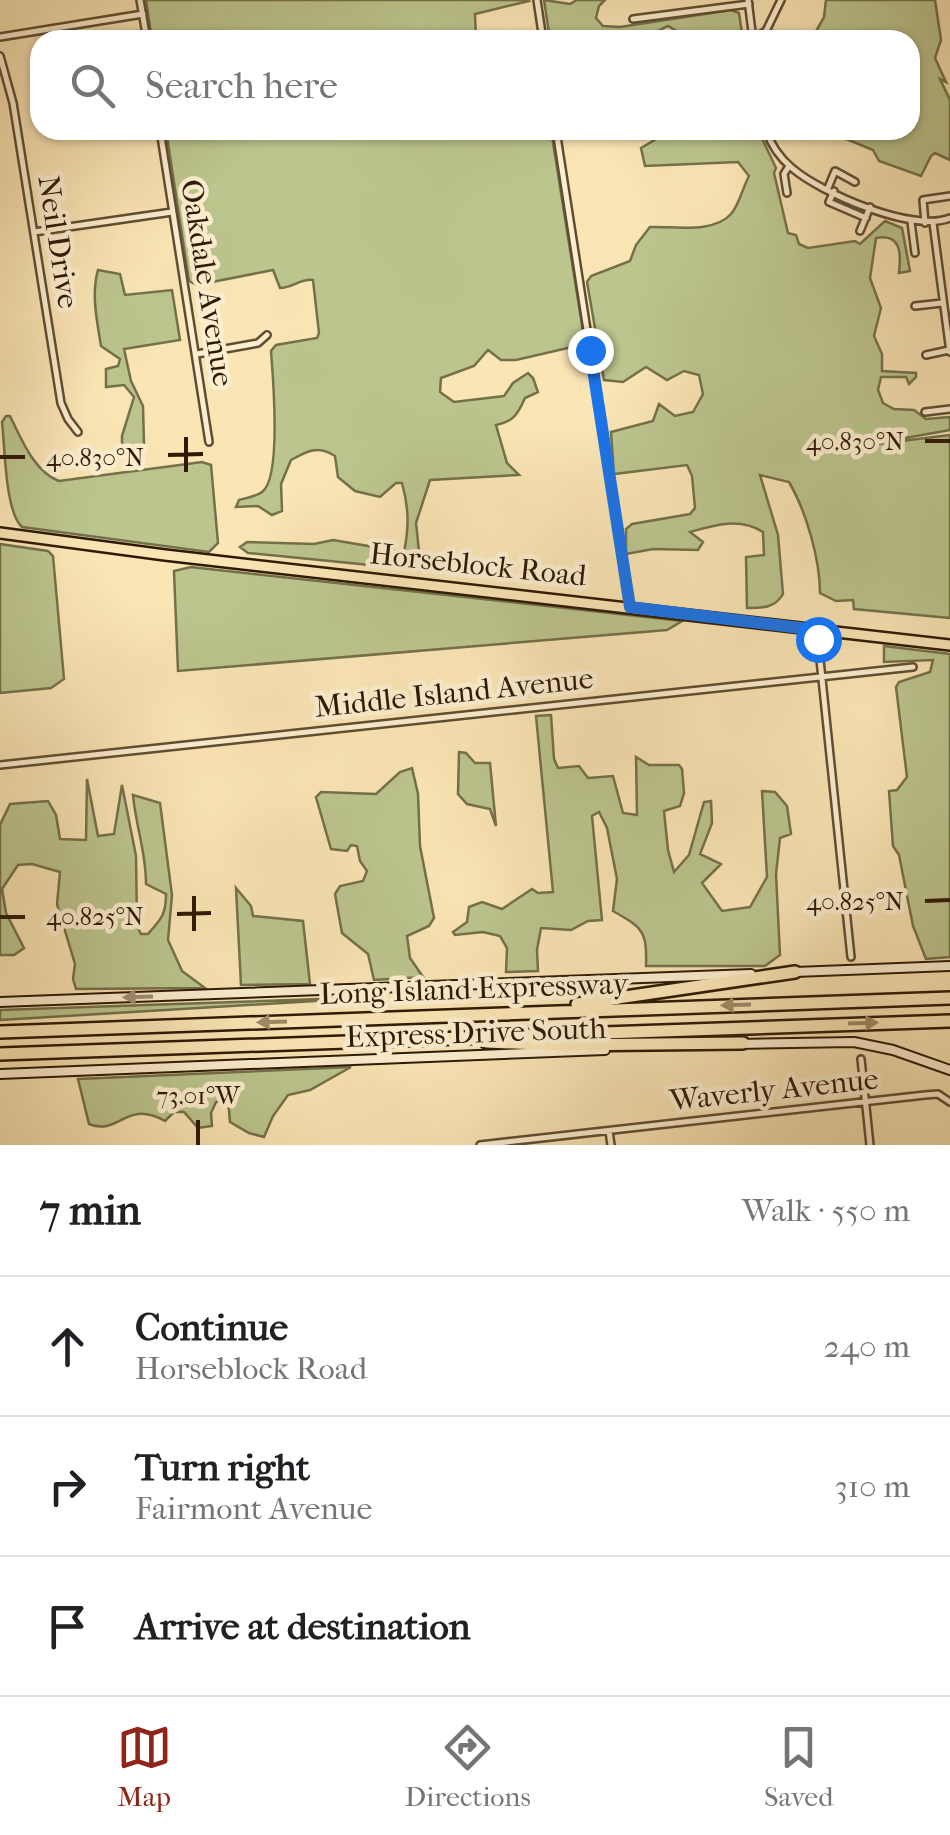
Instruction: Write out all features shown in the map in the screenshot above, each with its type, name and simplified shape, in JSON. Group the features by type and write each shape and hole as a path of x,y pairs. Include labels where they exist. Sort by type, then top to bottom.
{"highway":[{"path":"492,1014 796,972"},
{"name":"Long Island Expressway","path":"0,1032 950,998"},
{"name":"Long Island Expressway","path":"0,1054 950,1021"},
{"path":"452,1038 546,1045 743,1044"}],"main road":[{"name":"Horseblock Road","path":"0,533 950,645"},
{"path":"0,1002 950,966"},
{"name":"Express Drive South","path":"0,1074 823,1040 864,1044 950,1070"}],"street":[{"path":"140,0 145,30"},
{"path":"537,0 541,30"},
{"path":"682,0 684,12"},
{"path":"766,30 781,0"},
{"path":"633,19 748,2 752,30"},
{"path":"44,30 143,14"},
{"path":"0,37 30,32"},
{"name":"Neil Drive","path":"0,56 11,90 61,404 78,432"},
{"name":"Oakdale Avenue","path":"161,140 209,442"},
{"path":"558,140 630,607"},
{"path":"771,140 789,166 870,208 911,222 950,218"},
{"path":"787,194 784,174 789,166"},
{"path":"855,182 835,171 830,202 866,218"},
{"path":"926,356 950,351 947,317 923,200 950,196"},
{"path":"860,231 870,208"},
{"path":"34,232 172,212"},
{"path":"911,222 915,254"},
{"path":"916,306 942,303"},
{"path":"197,354 258,343 267,335"},
{"path":"925,412 950,409"},
{"path":"817,630 850,956"},
{"name":"Middle Island Avenue","path":"0,765 912,667"},
{"path":"861,1059 870,1145"},
{"name":"Waverly Avenue","path":"480,1145 938,1094 950,1102"},
{"path":"610,1131 611,1145"}],"green space":[{"path":"146,0 529,1 475,14 476,30 150,30"},
{"path":"544,0 570,4 577,0 605,0 596,18 603,26 620,27 731,10 739,13 742,30 675,30 668,26 660,30 548,30"},
{"path":"826,0 935,0 941,40 935,58 950,100 950,160 935,153 921,176 879,161 873,150 849,140 920,140 920,30 817,30 824,17"},
{"path":"168,140 553,140 585,344 516,360 501,360 488,350 474,366 441,378 440,392 454,402 504,396 513,383 528,373 538,392 525,398 511,419 496,425 507,463 519,475 430,480 416,523 421,570 248,553 240,547 247,542 314,544 333,540 404,552 406,501 402,483 396,483 380,497 355,491 338,477 335,456 318,450 291,460 281,484 282,511 272,515 258,506 236,507 239,500 262,492 272,468 275,426 271,351 276,345 317,338 319,333 313,280 280,288 273,270 197,285 189,281"},
{"path":"654,140 763,140 776,168 788,233 796,235 799,244 808,248 855,241 860,244 885,221 902,228 910,271 899,273 895,242 876,238 870,278 881,308 874,336 882,354 882,371 916,373 916,377 909,384 906,377 881,377 878,390 883,403 894,409 914,410 926,419 950,417 950,430 861,446 950,435 950,618 854,609 853,600 836,601 820,593 815,551 789,482 760,475 778,535 783,594 772,605 747,608 746,557 764,555 763,532 754,527 727,524 690,532 703,542 698,550 653,549 626,554 626,529 632,524 690,514 695,508 692,476 687,465 614,474 611,432 653,421 659,404 675,416 693,412 703,394 699,375 684,371 667,380 646,367 623,382 604,380 587,282 591,276 630,261 650,227 704,227 723,220 734,210 749,176 738,162 645,166 641,148"},
{"path":"98,270 120,274 125,295 172,290 180,340 124,349 131,381 143,406 144,444 134,451 122,448 122,436 134,397 124,385 106,387 106,369 118,366 120,359 101,346 95,298"},
{"path":"10,416 35,462 59,481 202,462 211,465 218,543 209,552 22,527 12,508 7,478 2,422"},
{"path":"0,544 48,551 53,556 64,679 51,688 0,693"},
{"path":"191,567 682,621 667,630 178,671 174,571"},
{"path":"884,646 950,654 950,957 926,959 913,926 899,855 893,846 889,791 897,790 907,777 896,687 899,682 930,672 933,660 884,662"},
{"path":"551,715 558,768 579,766 588,778 613,776 623,813 637,815 636,757 649,765 679,765 684,793 680,806 664,811 674,872 689,855 704,802 711,801 712,823 700,854 721,864 702,883 722,911 750,907 767,877 762,791 775,792 787,806 791,834 780,838 776,874 780,955 765,966 646,966 641,932 613,911 617,879 607,828 599,812 592,816 602,920 588,921 571,930 541,928 538,971 506,972 507,948 500,936 483,932 455,935 453,932 467,922 469,907 482,902 502,909 532,889 538,893 553,892 536,716"},
{"path":"459,752 466,753 475,763 490,763 496,826 490,809 467,804 458,794"},
{"path":"412,768 418,794 420,846 434,918 429,926 407,936 410,958 423,977 374,980 368,954 342,933 335,894 340,886 363,881 367,871 357,846 351,845 347,851 331,849 316,797 321,792 376,794 400,772"},
{"path":"87,779 98,836 114,834 122,785 136,856 137,926 141,934 148,934 159,920 166,894 146,884 133,795 160,803 172,895 168,940 182,971 205,988 76,989 75,964 57,904 60,872 32,864 18,865 2,889 6,913 24,948 14,955 0,955 0,825 10,804 48,801 56,815 60,839 86,840"},
{"path":"236,888 251,906 253,916 303,921 310,984 241,985"},
{"path":"381,997 0,1020 0,1010"},
{"path":"351,1067 310,1090 288,1095 264,1137 230,1122 228,1099 216,1102 211,1113 212,1126 198,1128 184,1112 174,1112 165,1121 141,1114 108,1126 89,1124 78,1079"}],"route":[{"path":"590,350 630,607 817,630 818,639"}]}
